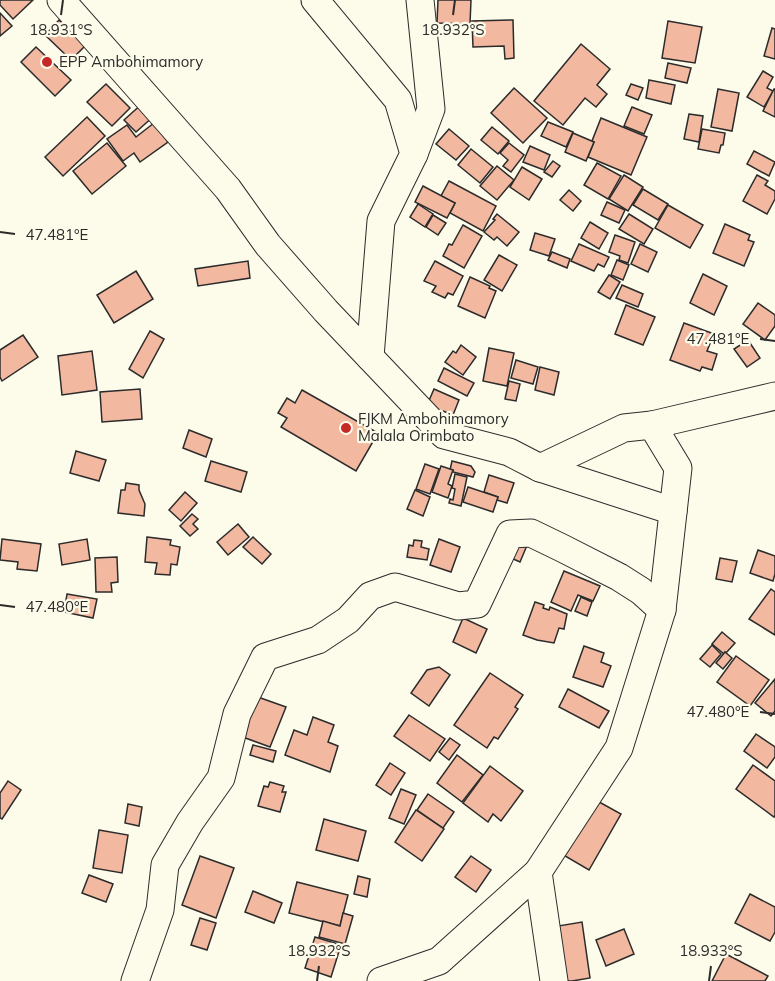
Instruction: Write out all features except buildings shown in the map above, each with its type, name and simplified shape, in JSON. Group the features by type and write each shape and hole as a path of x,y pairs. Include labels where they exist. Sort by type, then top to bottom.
{"street":[{"path":"60,0 228,189 268,245 444,435 509,452 540,468 673,511"},
{"path":"315,0 398,99 414,154"},
{"path":"370,357 381,221 414,154 431,109 420,0"},
{"path":"540,468 624,428 652,424 775,396"},
{"path":"381,981 439,961 538,872 619,748 662,610 678,468 652,424"},
{"path":"135,981 160,910 165,865 190,822 221,778 237,714 265,657 318,640 348,620 370,596 395,587 458,606 477,604 510,534 531,533 620,577 641,591 662,610"},
{"path":"538,872 554,981"}],"place":[{"name":"EPP Ambohimamory","path":"47,62"},
{"name":"FJKM Ambohimamory Malala Orimbato","path":"346,428"}]}
